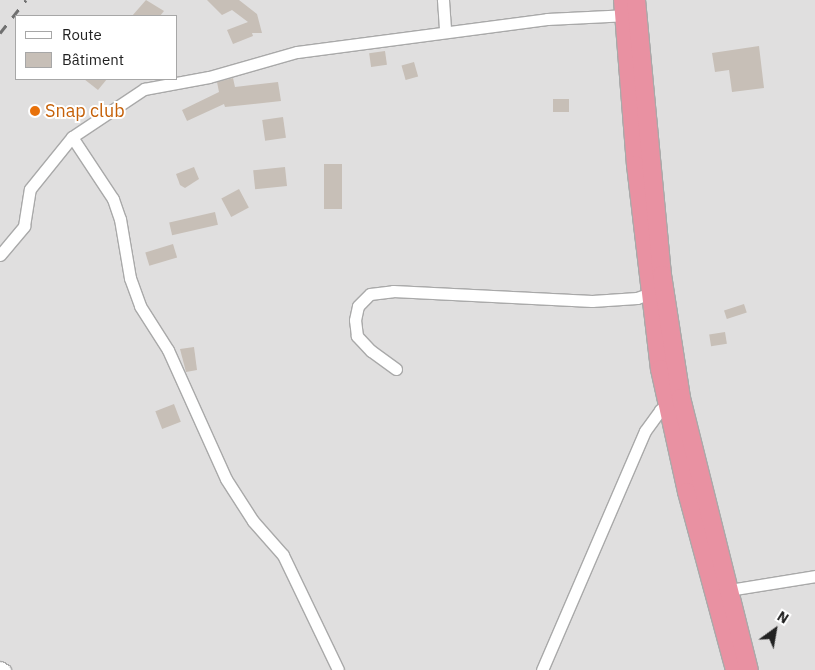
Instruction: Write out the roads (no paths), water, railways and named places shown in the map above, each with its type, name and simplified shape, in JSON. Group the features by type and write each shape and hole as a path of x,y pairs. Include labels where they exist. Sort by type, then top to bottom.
{"highway":[{"path":"630,8 651,293 735,670"},
{"path":"630,8 662,275 674,401 729,590 749,670"}],"street":[{"path":"443,0 445,32"},
{"path":"0,254 24,226 30,189 72,137 144,89 209,77 297,52 630,8"},
{"path":"72,137 113,199 120,219 130,278 140,306 168,350 226,479 253,521 283,556 338,670"},
{"path":"396,369 371,351 357,336 355,320 358,306 370,294 402,292 592,301 637,298 651,293"},
{"path":"542,670 645,431 674,401"},
{"path":"729,590 815,576"},
{"path":"0,667 6,670"}],"railway":[{"path":"0,33 26,0"}],"place":[{"name":"Snap club","path":"35,111"}]}
